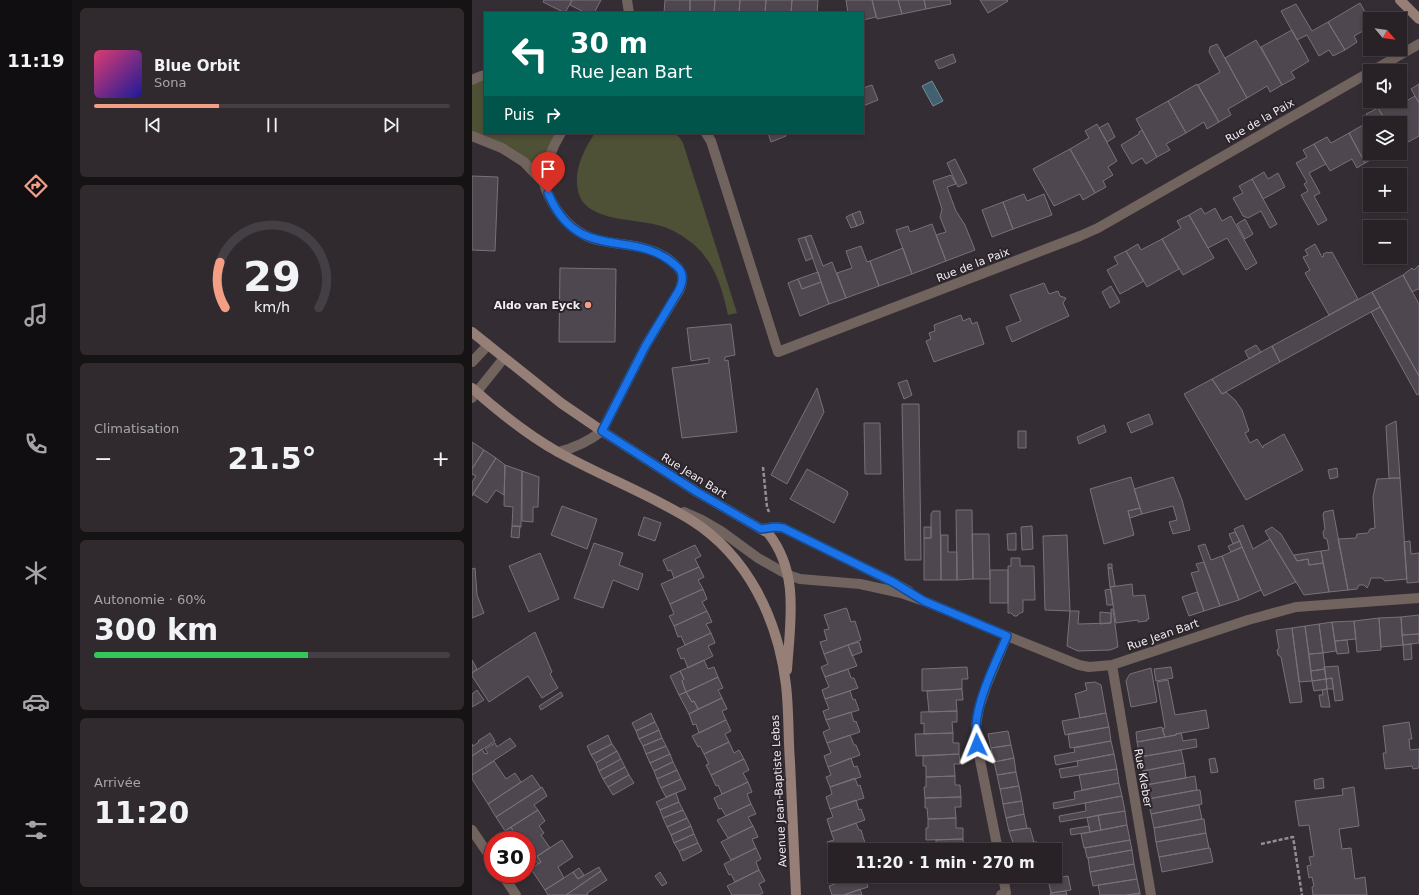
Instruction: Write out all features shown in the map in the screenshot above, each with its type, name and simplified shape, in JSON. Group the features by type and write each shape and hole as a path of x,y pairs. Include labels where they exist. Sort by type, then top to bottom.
{"street":[{"path":"627,0 629,12"},
{"path":"1400,0 1419,19"},
{"name":"Rue de la Paix","path":"1383,64 1419,44"},
{"path":"472,80 484,75"},
{"name":"Rue de la Paix","path":"706,134 713,149 778,352 1080,236 1363,76"},
{"path":"544,182 546,168 561,134"},
{"path":"472,136 502,148 524,162 544,182 553,205 562,218 582,234 592,238 636,246 659,253 679,268 682,276 682,283 679,290 646,345 602,431 590,441 558,452"},
{"name":"Rue Jean Bart","path":"472,332 561,403 697,492 761,529 775,527 783,528 878,575 924,601"},
{"path":"472,362 488,345"},
{"path":"474,393 504,358"},
{"name":"Rue Jean Bart","path":"474,393 516,425 558,452 665,506 702,520 721,531 758,558 788,575 800,579 860,584 901,593 924,601 1079,665 1089,667 1112,665 1248,620 1296,607 1419,598"},
{"name":"Avenue Jean-Baptiste Lebas","path":"665,506 708,531 733,555 748,574 759,594 773,629 780,650 786,686"},
{"name":"Avenue Jean-Baptiste Lebas","path":"761,529 768,533 781,552 791,591 786,686 796,895"},
{"path":"997,843 977,745 976,726 979,708 987,684 1007,636"},
{"name":"Rue Kleber","path":"1112,665 1151,895"},
{"path":"472,830 484,848"},
{"path":"508,883 516,895"},
{"path":"1001,895 1006,893 1004,883"}],"path":[{"path":"764,467 767,507 775,527"},
{"path":"1261,844 1293,837 1302,895"}],"green space":[{"path":"484,75 484,134 561,134 544,183 524,162 472,136 472,80"},
{"path":"594,134 675,134 680,138 683,143 737,313 728,315 720,285 712,267 700,250 689,240 665,227 609,216 597,212 587,206 580,196 577,183 577,174 579,164"}],"water":[{"path":"932,81 943,101 933,106 922,86"}],"building":[{"path":"544,0 572,0 566,12 543,2"},
{"path":"572,0 601,0 595,12 584,12 570,5"},
{"path":"665,0 690,0 690,12 664,12"},
{"path":"690,0 715,0 714,12 690,12"},
{"path":"715,0 740,0 739,12 714,12"},
{"path":"740,0 766,0 765,12 739,12"},
{"path":"766,0 792,0 791,12 765,12"},
{"path":"792,0 818,0 817,12 791,12"},
{"path":"846,0 872,0 876,17 864,20 864,12 848,12"},
{"path":"872,0 898,0 902,14 877,19"},
{"path":"898,0 924,0 926,9 902,14"},
{"path":"924,0 950,0 951,4 926,9"},
{"path":"980,0 1007,0 1008,1 988,13"},
{"path":"1360,3 1365,12 1363,12 1363,31 1354,36 1357,42 1345,50 1328,22"},
{"path":"1296,4 1312,31 1328,22 1345,50 1333,56 1329,50 1319,56 1307,35 1297,40 1281,11"},
{"path":"1292,30 1309,61 1291,72 1295,78 1282,85 1261,47"},
{"path":"1256,40 1282,85 1270,92 1267,86 1247,98 1225,58"},
{"path":"1217,44 1247,98 1228,109 1231,115 1219,122 1198,85 1220,72 1209,52 1210,47"},
{"path":"953,54 956,62 939,69 935,61"},
{"path":"1197,84 1219,122 1207,129 1204,122 1186,133 1168,101"},
{"path":"1419,84 1419,103 1411,89"},
{"path":"872,85 878,100 864,106 864,88"},
{"path":"1415,96 1419,103 1419,136 1407,143 1407,116 1383,116 1378,108 1407,108 1407,101"},
{"path":"1168,101 1186,133 1166,144 1170,150 1157,157 1136,119"},
{"path":"1378,108 1383,116 1367,116 1366,114"},
{"path":"1108,123 1115,137 1107,142 1099,128"},
{"path":"1097,124 1117,161 1108,167 1113,175 1103,181 1106,187 1095,193 1070,149 1089,138 1085,131"},
{"path":"1363,125 1363,159 1349,133"},
{"path":"1142,130 1157,157 1146,164 1142,158 1132,164 1121,145 1139,134"},
{"path":"1349,133 1365,163 1357,168 1352,159 1330,171 1314,144 1327,137 1331,143"},
{"path":"768,134 785,134 786,136 771,142"},
{"path":"1314,144 1326,164 1309,173 1320,193 1314,196 1327,220 1318,225 1301,195 1308,191 1304,184 1307,182 1296,163 1307,157 1303,150"},
{"path":"1070,149 1095,193 1083,200 1080,194 1054,206 1033,169"},
{"path":"955,159 967,183 958,187 947,163"},
{"path":"1363,160 1370,160 1365,163"},
{"path":"1264,172 1268,179 1278,173 1285,187 1263,199 1252,179"},
{"path":"951,175 956,184 947,187 956,211 965,225 975,250 946,261 936,235 946,232 940,217 942,209 933,181"},
{"path":"472,176 498,177 495,251 472,250"},
{"path":"1252,179 1277,224 1270,228 1261,211 1248,218 1243,216 1233,198 1243,193 1239,186"},
{"path":"1024,194 1027,201 1044,194 1052,215 1013,229 1003,202"},
{"path":"1003,202 1013,229 992,237 982,210"},
{"path":"1201,208 1205,214 1215,208 1222,221 1231,216 1257,263 1246,270 1227,238 1208,248 1189,215"},
{"path":"860,211 864,223 857,226 852,214"},
{"path":"852,214 857,226 851,228 846,217"},
{"path":"1189,215 1214,258 1183,275 1162,239 1181,228 1177,221"},
{"path":"1245,219 1253,234 1245,239 1237,224"},
{"path":"932,224 946,261 912,274 896,230 908,226 910,232"},
{"path":"811,235 823,266 832,262 846,298 829,304 805,237"},
{"path":"805,237 813,258 806,261 798,239"},
{"path":"1162,239 1179,269 1147,287 1126,251 1138,244 1141,250"},
{"path":"1315,244 1322,257 1324,256 1323,254 1332,252 1358,299 1329,315 1305,273 1310,270 1303,257 1308,255 1305,250"},
{"path":"861,246 867,262 870,261 879,286 846,298 837,273 852,268 846,251"},
{"path":"903,248 912,274 879,286 870,261"},
{"path":"1126,251 1144,281 1120,294 1107,270 1118,264 1114,257"},
{"path":"1419,265 1419,290 1418,289 1412,292 1403,275 1412,268 1414,270"},
{"name":"Aldo van Eyck","path":"560,268 616,269 615,342 559,342"},
{"path":"818,272 821,282 802,289 798,279"},
{"path":"1403,275 1419,304 1419,376 1372,292"},
{"path":"798,279 802,289 821,282 829,304 800,316 788,283"},
{"path":"1044,283 1049,294 1058,291 1060,296 1066,298 1063,303 1069,316 1012,342 1006,327 1021,321 1010,295"},
{"path":"1111,286 1120,302 1110,308 1102,292"},
{"path":"1372,292 1380,307 1280,362 1272,346"},
{"path":"1380,307 1419,376 1419,394 1417,395 1371,312"},
{"path":"961,315 963,321 970,318 972,324 977,322 984,344 934,362 926,341 931,339 929,333 935,331 934,325"},
{"path":"731,324 735,355 725,357 725,361 728,360 737,432 682,438 672,368 709,363 709,358 691,361 687,328"},
{"path":"1256,345 1261,352 1249,359 1245,351"},
{"path":"1272,346 1280,362 1222,394 1212,379"},
{"path":"1212,379 1222,394 1226,392 1235,400 1242,410 1249,431 1245,433 1250,443 1257,439 1263,448 1263,446 1284,434 1303,470 1246,500 1184,394"},
{"path":"907,380 912,395 904,399 898,383"},
{"path":"817,388 824,412 787,484 771,475"},
{"path":"902,404 919,404 921,560 905,560"},
{"path":"1149,414 1153,424 1131,433 1127,423"},
{"path":"1396,421 1400,478 1389,478 1386,426"},
{"path":"864,423 880,423 881,474 865,474"},
{"path":"1104,425 1106,432 1079,444 1077,437"},
{"path":"1018,431 1026,431 1026,448 1018,448"},
{"path":"472,442 484,450 472,469"},
{"path":"484,450 496,458 472,496 472,482 476,476 472,474 472,469"},
{"path":"496,458 505,465 504,495 496,490 487,503 473,494"},
{"path":"505,465 522,471 521,527 512,526 513,507 504,506"},
{"path":"1337,468 1338,477 1330,479 1328,470"},
{"path":"807,469 847,491 848,494 834,523 790,499"},
{"path":"522,471 539,477 538,507 533,507 533,522 522,521"},
{"path":"1131,477 1140,508 1128,511 1134,535 1104,544 1090,489"},
{"path":"1173,477 1182,500 1190,530 1173,534 1169,522 1177,520 1173,506 1142,514 1134,489"},
{"path":"1400,478 1407,579 1385,581 1382,578 1371,578 1367,588 1364,585 1359,585 1357,589 1348,590 1338,539 1356,538 1357,534 1368,533 1370,529 1375,528 1373,497 1377,479"},
{"path":"562,506 597,519 587,549 551,535"},
{"path":"1140,508 1142,514 1130,518 1128,511"},
{"path":"956,510 972,510 973,579 957,580"},
{"path":"1333,510 1348,590 1329,592 1321,551 1329,550 1327,539 1324,538 1323,532 1325,529 1323,515 1324,512"},
{"path":"933,511 940,511 941,580 924,580 924,538 931,538 931,514"},
{"path":"644,517 661,523 655,541 638,535"},
{"path":"1243,525 1253,549 1270,539 1296,582 1264,596 1234,529"},
{"path":"512,526 520,526 519,538 511,537"},
{"path":"1032,526 1033,549 1022,550 1021,527"},
{"path":"924,527 931,527 931,538 924,538"},
{"path":"1272,527 1281,534 1297,561 1308,559 1309,565 1323,563 1329,592 1304,595 1265,531"},
{"path":"1235,532 1240,541 1233,544 1229,534"},
{"path":"1016,533 1016,550 1008,550 1007,534"},
{"path":"972,534 989,534 990,579 973,579"},
{"path":"941,535 948,535 948,552 957,552 957,580 941,580"},
{"path":"1067,535 1070,611 1045,610 1043,536"},
{"path":"1240,541 1242,547 1231,552 1228,546"},
{"path":"1410,541 1411,554 1419,553 1419,582 1407,583 1404,542"},
{"path":"594,543 623,553 619,565 643,574 638,590 613,580 603,608 574,598"},
{"path":"1205,544 1211,560 1222,556 1239,600 1220,606 1198,546"},
{"path":"695,545 701,556 695,559 699,567 674,578 671,570 668,571 663,560"},
{"path":"1242,547 1261,590 1239,600 1222,556"},
{"path":"1321,551 1323,563 1309,565 1308,559 1297,561 1294,555"},
{"path":"540,553 559,599 529,612 509,566"},
{"path":"1011,558 1020,558 1020,566 1034,566 1035,600 1023,600 1023,612 1017,616 1008,613 1008,566 1011,566"},
{"path":"1204,562 1220,606 1204,611 1191,573 1199,571 1196,564"},
{"path":"1108,564 1112,564 1112,568 1108,568"},
{"path":"699,567 704,577 698,580 703,589 670,604 661,584"},
{"path":"475,568 477,595 484,613 472,618 472,569"},
{"path":"1108,568 1112,568 1115,586 1110,587"},
{"path":"990,570 1008,570 1008,603 990,603"},
{"path":"1132,584 1133,596 1145,595 1149,619 1147,619 1147,621 1138,622 1138,620 1116,623 1110,587"},
{"path":"703,589 707,599 702,602 707,611 674,626 669,616 674,614 670,604"},
{"path":"1111,589 1113,605 1107,605 1105,590"},
{"path":"1197,592 1204,611 1189,616 1182,597"},
{"path":"846,608 851,622 855,621 861,640 824,654 820,642 827,640 824,630 829,629 824,615"},
{"path":"1111,609 1113,609 1118,647 1110,650 1078,651 1067,646 1070,611 1079,611 1078,624 1111,623"},
{"path":"707,611 712,622 706,624 711,633 685,645 681,636 678,637 674,626"},
{"path":"1100,612 1111,613 1111,623 1100,624"},
{"path":"1419,615 1419,634 1402,635 1401,617"},
{"path":"1401,617 1403,645 1381,647 1379,618"},
{"path":"1379,618 1381,650 1357,652 1354,621"},
{"path":"1354,621 1356,639 1335,641 1332,622"},
{"path":"1332,622 1336,651 1323,653 1319,624"},
{"path":"1319,624 1323,653 1309,654 1305,626"},
{"path":"1305,626 1312,681 1299,682 1292,628"},
{"path":"1292,628 1302,702 1290,703 1281,657 1278,655 1277,650 1279,648 1276,630"},
{"path":"535,632 552,672 550,674 558,688 542,698 528,676 489,702 472,676 472,673"},
{"path":"711,633 715,643 708,646 713,656 688,668 684,658 681,659 677,649"},
{"path":"1419,634 1419,643 1403,645 1402,635"},
{"path":"1347,640 1349,653 1337,654 1335,641"},
{"path":"859,642 862,652 852,656 848,645"},
{"path":"1411,644 1412,659 1404,660 1403,645"},
{"path":"848,645 857,666 825,677 821,667 828,664 824,654"},
{"path":"1323,653 1325,669 1311,671 1309,654"},
{"path":"472,660 477,669 472,673"},
{"path":"704,660 708,669 714,667 718,677 686,692 682,681 684,679 680,671"},
{"path":"1338,666 1343,700 1335,701 1332,678 1326,679 1324,667"},
{"path":"967,667 968,679 962,679 962,689 922,691 922,669"},
{"path":"1171,667 1173,678 1156,681 1154,669"},
{"path":"1151,668 1157,702 1131,707 1126,681 1128,677 1130,674"},
{"path":"848,669 851,678 854,678 858,688 825,699 822,690 829,687 825,677"},
{"path":"1325,669 1326,679 1312,681 1311,671"},
{"path":"680,671 684,679 682,681 686,692 679,695 670,676"},
{"path":"718,677 723,688 718,690 722,698 698,709 694,701 692,702 686,692"},
{"path":"1332,678 1333,689 1327,689 1326,679"},
{"path":"1326,679 1327,689 1314,691 1312,681"},
{"path":"1168,680 1175,715 1206,710 1209,728 1165,737 1162,729 1165,728 1157,682"},
{"path":"1095,682 1101,685 1106,713 1080,718 1075,694 1087,690 1085,683"},
{"path":"962,689 963,700 956,700 957,711 929,712 927,691"},
{"path":"1327,689 1330,707 1321,707 1319,695 1323,695 1322,690"},
{"path":"477,690 484,700 472,707 472,694"},
{"path":"850,691 859,710 826,720 823,711 829,709 825,699"},
{"path":"561,692 563,696 541,710 539,706"},
{"path":"686,692 692,702 694,701 698,709 689,714 679,695"},
{"path":"722,698 727,709 722,711 726,720 699,733 696,724 693,725 689,714"},
{"path":"957,711 957,722 952,722 953,733 924,734 924,723 921,724 921,712"},
{"path":"851,712 854,722 856,721 860,732 827,743 823,732 830,729 826,720"},
{"path":"651,713 655,722 636,731 632,723"},
{"path":"1106,713 1109,727 1065,735 1062,721"},
{"path":"726,720 731,731 725,734 729,742 704,754 692,736"},
{"path":"655,722 659,730 639,739 636,731"},
{"path":"1409,722 1412,739 1409,739 1410,750 1419,749 1419,768 1413,769 1412,766 1385,769 1383,753 1386,753 1383,726"},
{"path":"1109,727 1111,741 1070,748 1068,734"},
{"path":"1162,727 1165,737 1137,742 1136,732"},
{"path":"659,730 662,738 643,746 639,739"},
{"path":"1008,731 1011,745 991,748 988,734"},
{"path":"490,733 495,741 472,756 472,744 473,746"},
{"path":"953,733 953,743 959,743 959,754 916,756 915,734"},
{"path":"1181,733 1183,741 1196,739 1197,747 1140,757 1137,742"},
{"path":"608,735 612,744 591,755 587,746"},
{"path":"850,735 860,755 828,767 824,756 831,753 827,743"},
{"path":"510,738 516,746 472,775 472,756 482,749 485,754 488,753 485,749 495,743 497,747"},
{"path":"662,738 666,746 646,754 643,746"},
{"path":"1111,741 1114,754 1056,765 1054,756 1075,752 1074,748"},
{"path":"729,742 734,753 739,750 744,759 711,775 706,765 709,764 704,754"},
{"path":"612,744 617,751 596,763 591,755"},
{"path":"1011,745 1014,758 994,762 991,748"},
{"path":"666,746 670,754 650,763 646,754"},
{"path":"1181,750 1184,763 1143,771 1140,757"},
{"path":"617,751 621,759 599,771 596,763"},
{"path":"670,754 673,762 654,771 650,763"},
{"path":"959,754 960,764 954,764 955,776 926,777 926,766 923,766 923,756"},
{"path":"1114,754 1117,769 1061,778 1059,769 1078,766 1077,761"},
{"path":"851,758 854,767 857,766 861,777 830,787 826,777 831,775 828,767"},
{"path":"1014,758 1016,772 997,775 994,762"},
{"path":"1215,758 1218,772 1211,773 1209,759"},
{"path":"621,759 625,767 603,779 599,771"},
{"path":"744,759 749,770 743,773 748,782 722,794 711,775"},
{"path":"494,761 506,779 515,773 521,782 488,804 472,779 472,775"},
{"path":"673,762 677,770 657,779 654,771"},
{"path":"1184,763 1186,778 1146,785 1143,771"},
{"path":"625,767 629,775 608,787 603,779"},
{"path":"1117,769 1119,783 1082,790 1079,775"},
{"path":"677,770 681,779 661,788 657,779"},
{"path":"1016,772 1019,786 1000,789 997,775"},
{"path":"532,775 541,788 496,817 488,804"},
{"path":"629,775 634,783 613,795 608,787"},
{"path":"955,776 955,785 960,785 961,797 925,798 924,787 926,787 926,777"},
{"path":"1195,776 1197,790 1148,799 1146,785"},
{"path":"855,778 858,786 860,785 864,798 830,809 826,797 832,794 830,787"},
{"path":"1323,778 1324,788 1315,789 1314,780"},
{"path":"681,779 686,789 666,797 661,788"},
{"path":"748,782 752,792 747,794 751,804 726,816 721,808 719,809 714,798"},
{"path":"1119,783 1122,796 1054,809 1053,803 1075,799 1074,792"},
{"path":"1019,786 1022,801 1003,804 1000,789"},
{"path":"542,787 547,796 534,805 538,810 505,831 496,817"},
{"path":"1354,787 1359,826 1339,829 1342,849 1351,848 1355,879 1365,877 1367,895 1313,895 1312,887 1314,886 1312,877 1309,878 1307,866 1311,865 1309,857 1314,856 1309,825 1299,826 1295,801 1343,795 1342,789"},
{"path":"1200,790 1202,804 1151,814 1148,799"},
{"path":"676,793 679,802 660,810 656,802"},
{"path":"1122,796 1125,811 1060,822 1059,816 1086,811 1085,803"},
{"path":"961,797 961,807 955,807 956,818 928,819 927,808 925,808 925,798"},
{"path":"856,800 859,810 861,809 865,820 831,832 827,819 833,817 830,809"},
{"path":"1022,801 1024,814 1006,818 1003,804"},
{"path":"679,802 683,810 663,818 660,810"},
{"path":"751,804 756,814 748,817 753,826 728,838 717,820"},
{"path":"1199,805 1202,819 1154,828 1151,814"},
{"path":"538,810 545,821 539,826 544,833 541,835 550,848 536,857 536,831 513,831 511,827"},
{"path":"683,810 687,818 667,827 663,818"},
{"path":"1125,811 1127,825 1101,830 1098,815"},
{"path":"1024,814 1027,828 1009,831 1006,818"},
{"path":"1098,815 1101,830 1090,832 1087,818"},
{"path":"687,818 691,826 671,835 667,827"},
{"path":"956,818 956,828 963,828 963,839 926,840 928,819"},
{"path":"1204,819 1206,833 1156,842 1154,828"},
{"path":"856,823 859,830 861,830 865,843 828,843 828,845 827,842 834,840 831,832"},
{"path":"1127,825 1130,840 1084,848 1081,834"},
{"path":"691,826 694,834 674,843 671,835"},
{"path":"753,826 758,837 752,839 756,848 731,860 721,842"},
{"path":"1089,826 1090,832 1071,835 1070,829"},
{"path":"511,827 513,831 505,831"},
{"path":"1030,828 1034,842 1013,843 1009,831"},
{"path":"1206,833 1209,848 1159,857 1156,842"},
{"path":"694,834 698,843 679,851 674,843"},
{"path":"963,839 963,843 936,843 936,840"},
{"path":"562,840 573,857 558,867 564,878 545,890 536,876 536,866 541,862 537,856"},
{"path":"1130,840 1132,850 1087,858 1085,848"},
{"path":"698,843 702,851 683,861 679,851"},
{"path":"756,848 761,859 756,862 759,870 735,882 731,874 729,875 724,864"},
{"path":"1210,848 1213,862 1162,872 1159,857"},
{"path":"1132,850 1134,864 1090,872 1088,858"},
{"path":"536,857 541,862 538,864 536,861"},
{"path":"1134,864 1137,879 1093,886 1090,872"},
{"path":"599,867 601,871 566,895 548,895 545,890 573,872 578,879"},
{"path":"579,868 584,875 578,879 573,872"},
{"path":"759,870 765,881 759,884 763,893 759,895 732,895 727,886"},
{"path":"601,871 607,880 587,893 588,895 566,895"},
{"path":"660,872 667,883 662,886 655,876"},
{"path":"1068,876 1071,890 1051,893 1049,883 1062,883 1062,877"},
{"path":"1137,879 1140,893 1127,895 1100,895 1098,885"},
{"path":"867,883 868,887 844,895 832,895 829,886 835,884"},
{"path":"860,889 862,895 844,895"},
{"path":"1066,891 1067,895 1050,895 1051,893"},
{"path":"1140,893 1140,895 1127,895"}],"place":[{"name":"Aldo van Eyck","path":"588,305"}],"route":[{"path":"548,193 553,205 562,218 582,234 592,238 636,246 659,253 679,268 682,276 682,283 679,290 646,345 602,431 664,472 761,529 775,527 783,528 893,582 924,601 1007,636 987,684 979,708 976,726 977,745"}]}
